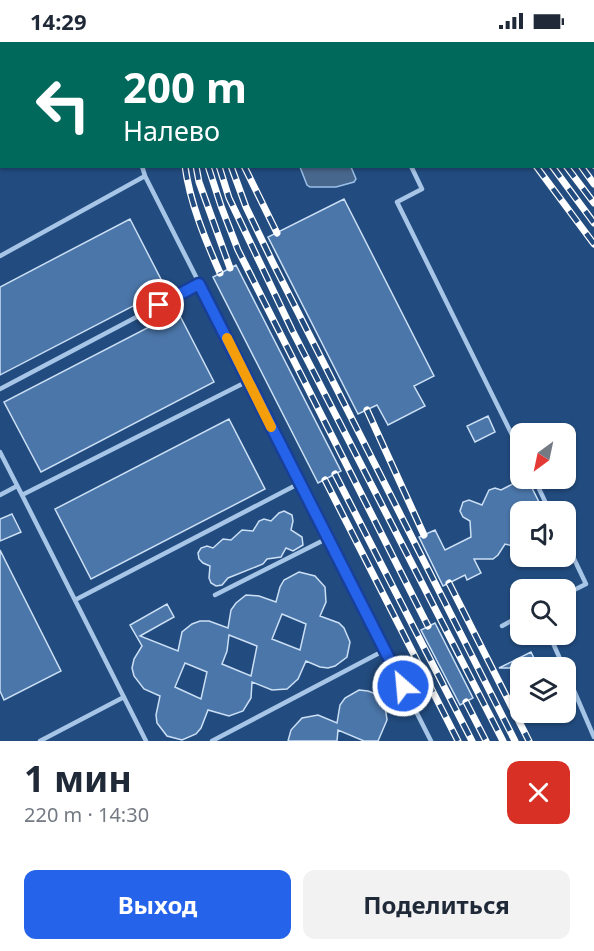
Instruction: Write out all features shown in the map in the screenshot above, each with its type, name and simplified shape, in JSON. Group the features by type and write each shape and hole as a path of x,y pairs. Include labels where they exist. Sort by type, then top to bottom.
{"lane":[{"path":"143,168 430,741"},
{"path":"412,168 422,189 397,201 510,431"},
{"path":"0,256 145,176"},
{"path":"0,389 199,284"},
{"path":"22,495 248,381"},
{"path":"0,452 146,741"},
{"path":"75,600 300,483"},
{"path":"0,495 17,486"},
{"path":"215,596 328,538"},
{"path":"576,563 586,584"},
{"path":"576,589 594,580"},
{"path":"502,626 510,622"},
{"path":"212,741 385,650"},
{"path":"576,695 594,737"},
{"path":"40,741 124,697"}],"water":[{"path":"300,168 351,168 356,179 354,182 336,187 307,185"}],"building":[{"path":"344,199 434,376 414,386 425,406 388,425 377,405 358,414 268,237"},
{"path":"130,219 166,289 0,375 0,287"},
{"path":"236,265 341,471 318,483 213,277"},
{"path":"178,312 214,382 41,472 4,402"},
{"path":"488,416 495,432 475,442 467,426"},
{"path":"229,419 265,489 91,579 55,509"},
{"path":"510,485 510,489 532,489 538,501 510,501 510,545 505,544 493,559 474,559 481,573 467,580 465,575 443,586 419,537 435,530 445,550 471,537 470,521 463,517 460,511 463,502 469,500 482,505 489,490 495,488 501,490"},
{"path":"284,511 292,515 291,530 302,537 303,545 293,551 286,548 281,557 267,559 263,564 228,578 222,585 216,586 211,583 210,566 199,559 198,553 201,548 207,546 213,548 223,539 231,540 242,530 253,531 259,521 264,519 271,521"},
{"path":"12,514 21,532 0,541 0,519"},
{"path":"0,550 61,671 4,700 0,691"},
{"path":"299,572 315,576 325,587 326,602 320,616 339,623 344,628 350,642 347,657 328,668 306,661 298,679 287,689 272,690 252,682 251,698 243,711 229,716 208,710 196,734 182,740 167,736 157,723 156,715 160,696 144,689 134,676 132,668 134,659 142,646 130,625 167,604 174,617 140,636 178,651 182,632 192,624 209,621 228,628 231,610 236,603 246,595 259,596 276,602 284,580","holes":["282,614 306,624 300,650 272,639","229,635 257,646 251,676 222,664 227,651","185,663 207,672 201,699 175,687"]},
{"path":"435,623 473,698 460,705 421,630"},
{"path":"531,652 534,657 521,657"},
{"path":"510,662 510,668 499,668"},
{"path":"359,690 376,694 385,705 387,720 378,741 364,741 338,730 337,741 288,741 291,730 302,718 318,715 337,723 340,705 345,698"}],"railway":[{"path":"185,168 194,207 220,273"},
{"path":"196,168 199,182 230,268"},
{"path":"209,168 238,250 428,626"},
{"path":"220,168 229,198 292,330 503,741"},
{"path":"232,168 246,207 273,263 515,741"},
{"path":"245,168 277,233"},
{"path":"537,168 594,244"},
{"path":"553,168 594,223"},
{"path":"568,168 594,203"},
{"path":"582,168 594,184"},
{"path":"367,410 424,535"},
{"path":"335,474 472,741"},
{"path":"325,480 458,741"},
{"path":"449,583 529,741"},
{"path":"466,702 486,741"}],"slow traffic":[{"path":"227,338 271,427"}],"route":[{"path":"159,305 199,284 403,686"}]}
